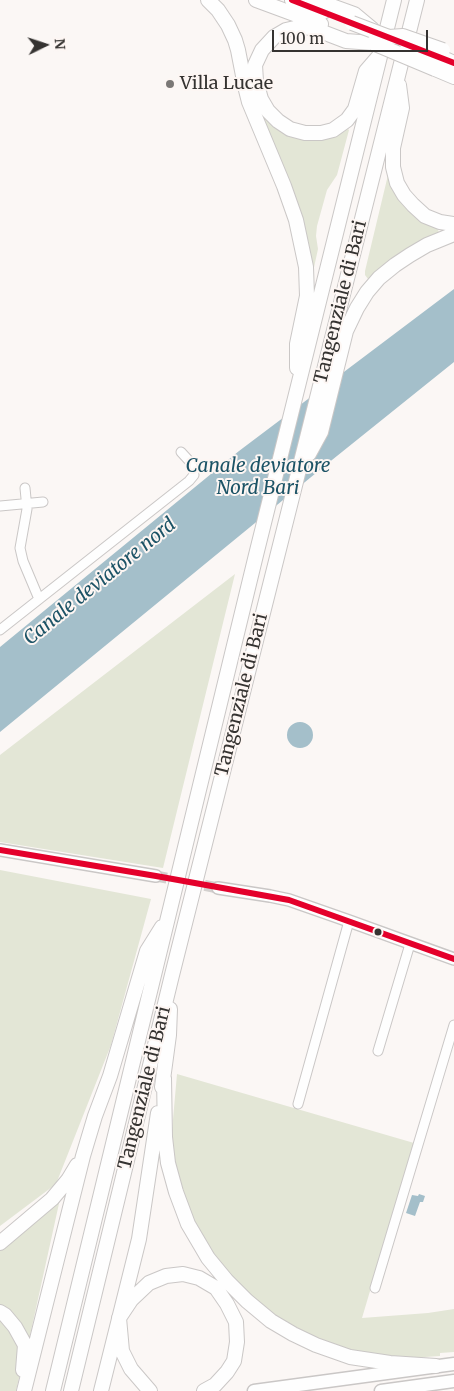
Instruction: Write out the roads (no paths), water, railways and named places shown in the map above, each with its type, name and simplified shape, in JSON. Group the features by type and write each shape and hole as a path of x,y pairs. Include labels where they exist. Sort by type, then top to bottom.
{"main road":[{"path":"208,0 218,10 235,40 249,102 284,186 300,236 306,267 308,296 297,344 298,386"},
{"path":"256,0 350,29"},
{"path":"292,0 376,43"},
{"path":"315,0 354,14 376,43"},
{"name":"Tangenziale di Bari","path":"53,1391 298,386 376,43 394,0"},
{"name":"Tangenziale di Bari","path":"71,1391 172,975 299,470 321,432 329,375 417,0"},
{"path":"411,23 428,0"},
{"path":"445,59 376,43 346,41 312,28 299,27 286,30 274,37 262,50 255,65 256,81 261,99 268,111 278,122 290,129 305,133 321,133 333,130 347,120 355,109 376,43 389,37 403,36 445,59 454,77"},
{"path":"398,77 402,108 393,148 393,167 397,183 413,206 425,216 440,222 454,224"},
{"path":"329,375 357,308 379,278 427,245 454,234"},
{"path":"23,1391 95,1116 110,1076 147,951 169,915"},
{"path":"101,1391 139,1238 164,1078 169,1035 172,975"},
{"path":"164,1078 166,1146 168,1163 176,1192 188,1224 208,1258 227,1282 247,1302 271,1321 316,1345 350,1357 390,1363 436,1366"},
{"path":"0,1243 52,1199 68,1180 83,1156"},
{"path":"150,1391 131,1370 122,1351 119,1318 130,1300 149,1283 166,1276 183,1274 199,1278 216,1288 236,1322 237,1342 234,1361 215,1385 204,1391"},
{"path":"0,1312 16,1327 25,1345 23,1391"},
{"path":"254,1391 454,1364"},
{"path":"381,1391 454,1381"},
{"path":"411,1391 427,1385"}],"street":[{"path":"0,630 189,481 194,475 192,464 181,452"},
{"path":"25,488 26,509 20,548 23,561 39,599"},
{"path":"0,506 43,502"},
{"path":"0,850 156,876"},
{"path":"218,888 289,900 454,960"},
{"path":"298,1104 349,921"},
{"path":"378,1051 410,944"},
{"path":"375,1288 454,1025"}],"water":[{"name":"Canale deviatore Nord Bari","path":"454,289 454,362 0,732 0,647 239,451"},
{"path":"300,722 309,726 313,735 309,744 300,748 291,744 287,735 291,726"},
{"path":"419,1194 425,1196 423,1202 420,1202 415,1216 406,1213 412,1195 418,1196"}],"tunnel":[{"path":"156,876 218,888"}],"place":[{"name":"Villa Lucae","path":"170,84"}],"water label":[{"name":"Canale deviatore nord","path":"100,582"}]}
